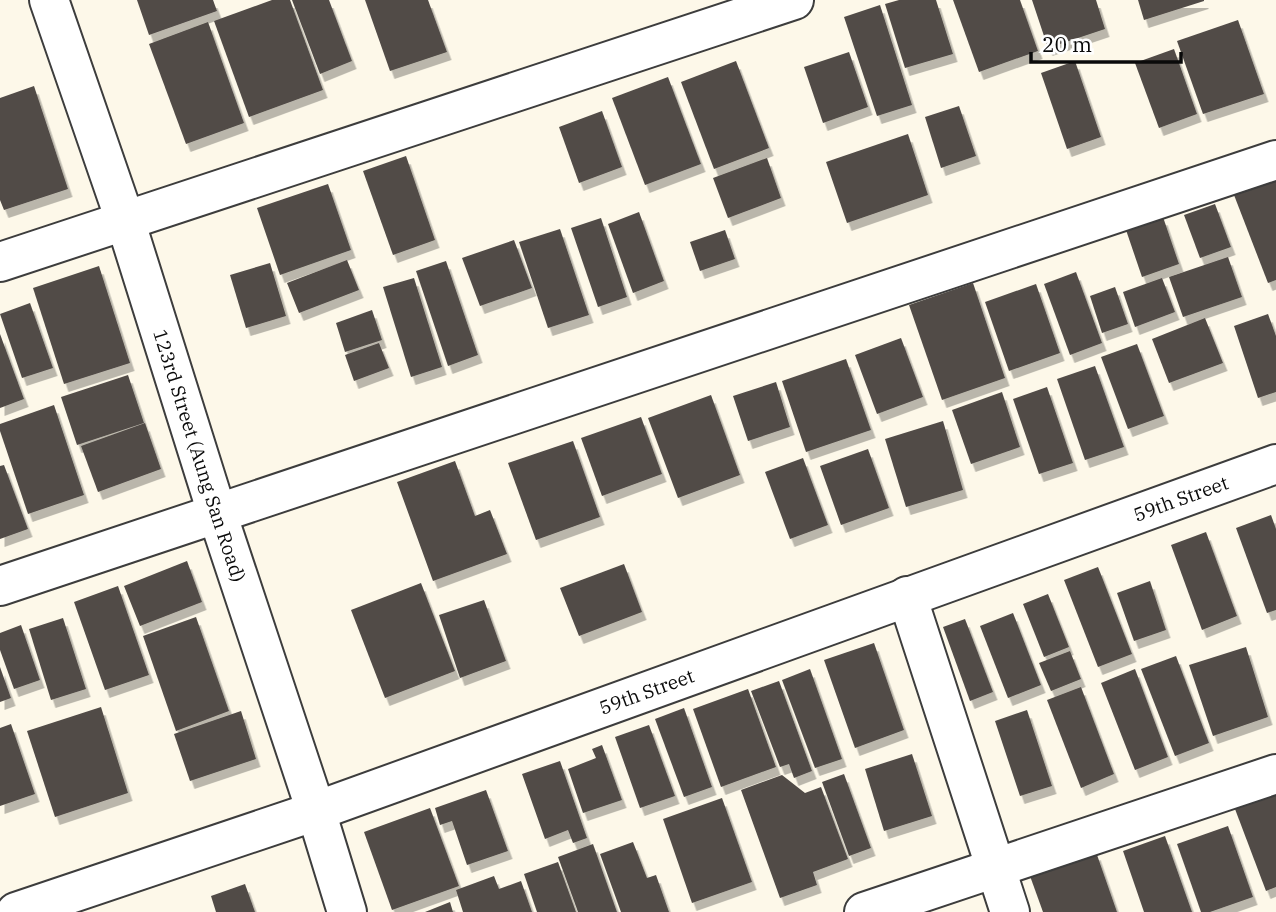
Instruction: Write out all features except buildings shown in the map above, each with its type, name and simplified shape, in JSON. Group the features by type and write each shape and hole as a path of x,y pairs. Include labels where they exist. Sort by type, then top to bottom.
{"street":[{"name":"123rd Street (Aung San Road)","path":"49,0 125,220 347,912"},
{"path":"0,262 794,0"},
{"path":"0,586 1276,160"},
{"name":"59th Street","path":"16,912 316,811 1276,464"},
{"path":"907,596 1010,912"},
{"path":"863,912 1276,774"}]}
